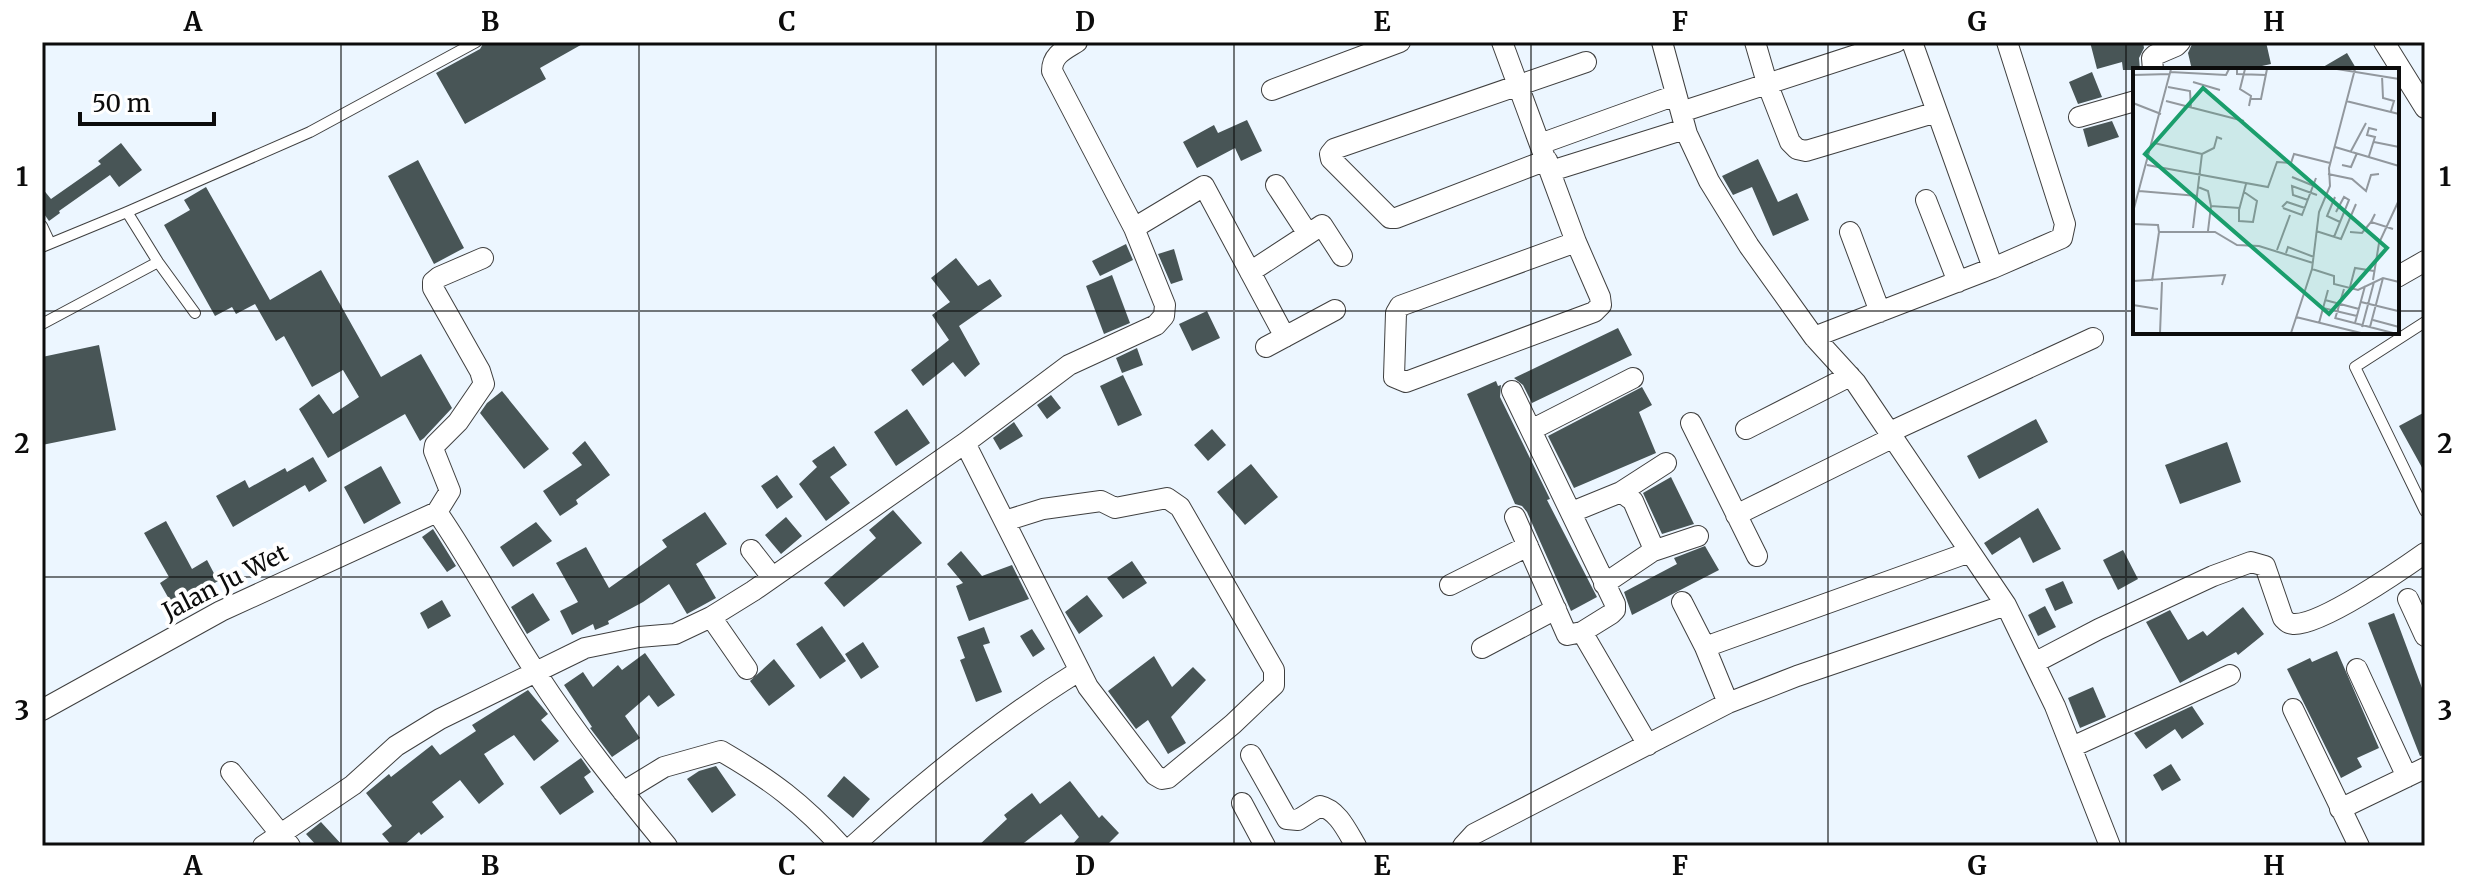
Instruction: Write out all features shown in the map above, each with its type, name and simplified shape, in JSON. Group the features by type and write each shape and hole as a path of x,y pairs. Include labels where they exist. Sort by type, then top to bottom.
{"street":[{"path":"263,846 285,840 396,746 440,719 585,648 639,637 675,634 711,617 965,443 1069,365 1156,325 1164,316 1165,305 1134,228 1052,71 1052,62 1057,55 1077,42"},
{"path":"1272,90 1400,42"},
{"path":"1502,42 1601,305 1594,312 1406,382 1394,377 1396,313 1400,306 1576,242"},
{"path":"1662,42 1681,112 1709,181 1749,246 1814,337 1850,376 1892,434 2006,605 2036,662 2110,846"},
{"path":"1755,42 1790,142 1797,149 1806,151 1937,112"},
{"path":"1586,62 1334,149 1331,159 1390,218 1396,218 1546,158 1767,83 1839,50 1896,42"},
{"path":"1912,42 1993,268"},
{"path":"1814,337 2062,238 2065,224 2007,42"},
{"path":"2153,68 2152,58 2155,55 2180,42"},
{"path":"2384,42 2425,108"},
{"path":"2079,117 2133,102"},
{"path":"1546,158 1681,112"},
{"path":"1276,185 1308,234"},
{"path":"1134,228 1204,186 1285,337"},
{"path":"1926,200 1958,282"},
{"path":"1250,272 1322,225 1342,256"},
{"path":"1850,232 1880,312"},
{"path":"483,258 433,282 433,288 480,371 484,384 458,422 435,445 434,451 450,491 437,512 466,554 537,673 623,792 667,846"},
{"path":"2399,276 2425,261"},
{"path":"1266,347 1335,310"},
{"path":"1736,515 1892,434 2093,338"},
{"path":"1746,429 1850,376"},
{"path":"1531,430 1633,378"},
{"path":"1512,391 1572,512 1615,610 1582,632 1567,635 1515,517"},
{"path":"1691,423 1757,556"},
{"path":"965,443 1088,687 1155,775 1168,778 1274,685 1274,670 1180,507 1167,498 1115,508 1101,501 1043,509 1005,521"},
{"path":"1572,512 1621,492 1666,463"},
{"path":"1621,492 1633,501 1653,551"},
{"name":"Jalan Ju Wet","path":"42,710 221,611 437,512"},
{"path":"1604,584 1653,551 1698,536"},
{"path":"1450,585 1528,546"},
{"path":"751,550 772,577"},
{"path":"1705,647 1970,552"},
{"path":"2036,662 2168,596 2251,562 2265,566 2283,618 2293,624 2329,611 2374,588 2425,553"},
{"path":"2408,599 2425,636"},
{"path":"1682,602 1728,703"},
{"path":"1463,846 1474,834 1728,703 1797,676 2006,605"},
{"path":"1482,648 1556,609"},
{"path":"711,617 747,669"},
{"path":"1582,632 1648,745"},
{"path":"2340,809 2416,772 2357,669"},
{"path":"853,846 897,805 1028,702 1079,671"},
{"path":"2072,747 2230,675"},
{"path":"2293,709 2359,846"},
{"path":"623,792 664,767 721,751 766,777 811,812 841,846"},
{"path":"1251,755 1287,819 1298,820 1320,806 1329,808 1356,846"},
{"path":"231,772 285,840"},
{"path":"1242,803 1265,846"}],"lane":[{"path":"42,226 46,245 127,212 310,132 476,42"},
{"path":"127,212 195,313"},
{"path":"42,324 158,262"},
{"path":"2425,322 2355,367 2425,511"}],"building":[{"path":"484,42 586,42 540,68 546,79 465,124 436,73 480,49"},
{"path":"2090,42 2143,42 2140,68 2123,70 2122,62 2097,69"},
{"path":"2193,42 2266,42 2271,64 2253,68 2192,68 2188,53"},
{"path":"2347,53 2356,68 2321,68"},
{"path":"2092,72 2102,97 2078,104 2069,82"},
{"path":"1247,120 1262,151 1241,161 1235,148 1197,168 1183,142 1214,125 1218,133"},
{"path":"2112,121 2119,137 2088,147 2083,129"},
{"path":"121,143 142,170 119,187 110,175 49,221 42,211 42,188 51,199 101,164 98,161"},
{"path":"1758,159 1778,202 1797,193 1809,220 1773,236 1752,187 1733,195 1722,176"},
{"path":"418,160 464,248 434,264 388,176"},
{"path":"206,187 270,300 321,270 381,377 421,354 452,408 424,438 420,441 405,414 328,458 299,409 319,394 333,414 359,397 343,370 312,387 284,336 276,341 255,304 236,314 232,307 215,316 164,225 190,210 184,200"},
{"path":"1126,244 1133,260 1100,276 1092,261"},
{"path":"1174,249 1183,280 1171,284 1158,254"},
{"path":"956,258 978,286 990,279 1002,296 959,326 980,364 965,377 953,362 923,386 911,370 949,340 932,315 950,302 931,278"},
{"path":"1112,275 1130,323 1104,334 1086,286"},
{"path":"1207,311 1220,338 1192,351 1179,324"},
{"path":"1618,328 1632,355 1532,403 1523,385 1514,378"},
{"path":"99,345 116,430 42,445 42,357"},
{"path":"1137,348 1143,365 1122,373 1116,358"},
{"path":"1123,375 1142,415 1118,426 1100,386"},
{"path":"1496,381 1498,386 1501,385 1500,397 1550,499 1547,500 1597,597 1571,611 1527,512 1515,504 1467,394"},
{"path":"1642,387 1652,405 1639,412 1656,453 1574,488 1548,436"},
{"path":"502,391 549,449 524,469 480,413"},
{"path":"1051,395 1061,408 1047,419 1037,405"},
{"path":"907,409 930,443 896,466 874,432"},
{"path":"2425,412 2425,473 2399,426"},
{"path":"2036,419 2048,442 1979,479 1967,456"},
{"path":"1014,422 1023,436 1000,450 993,438"},
{"path":"1212,429 1226,445 1208,461 1194,445"},
{"path":"585,441 610,475 560,516 543,491 582,465 572,453"},
{"path":"2227,442 2241,482 2180,504 2165,465"},
{"path":"834,446 847,465 830,477 850,503 826,521 799,484 817,467 812,461"},
{"path":"313,457 327,481 309,492 305,485 233,527 216,496 245,480 249,488"},
{"path":"1251,464 1278,497 1245,525 1217,492"},
{"path":"381,466 401,503 364,524 344,487"},
{"path":"777,475 793,497 777,509 761,486"},
{"path":"1671,477 1694,524 1662,534 1643,493"},
{"path":"2038,508 2061,549 2033,563 2020,537 1992,555 1984,543"},
{"path":"893,510 922,543 844,607 824,583 876,538 869,530"},
{"path":"705,512 727,544 696,564 716,598 687,614 669,584 608,621 609,624 595,630 593,624 572,635 560,611 578,602 556,563 586,547 609,588 667,547 662,540"},
{"path":"786,517 802,536 781,554 765,535"},
{"path":"166,521 192,569 207,560 218,581 174,608 160,583 169,577 144,533"},
{"path":"536,522 552,541 513,567 500,547"},
{"path":"433,529 456,566 447,572 422,537"},
{"path":"1705,546 1719,570 1632,615 1624,592 1677,564 1674,558"},
{"path":"2123,550 2138,579 2118,590 2103,560"},
{"path":"961,551 982,576 1012,565 1029,599 969,621 956,586 963,583 947,564"},
{"path":"1132,561 1147,583 1123,599 1107,578"},
{"path":"2063,581 2073,603 2055,611 2045,589"},
{"path":"533,593 550,620 527,634 511,607"},
{"path":"1087,595 1103,616 1079,634 1065,612"},
{"path":"442,600 451,616 428,629 420,613"},
{"path":"2045,606 2056,627 2038,636 2028,615"},
{"path":"2243,607 2264,634 2238,655 2236,652 2180,683 2146,622 2170,610 2188,640 2203,631 2207,636"},
{"path":"2394,613 2425,696 2425,755 2420,756 2368,623"},
{"path":"822,626 846,661 820,679 796,644"},
{"path":"984,627 990,643 983,645 1002,692 976,702 960,660 965,658 957,637"},
{"path":"1032,629 1045,649 1033,657 1020,636"},
{"path":"863,642 879,667 861,679 845,654"},
{"path":"2337,651 2379,748 2357,758 2362,767 2341,778 2287,669 2310,658 2312,662"},
{"path":"645,653 675,695 658,707 649,695 625,716 640,738 612,757 564,685 583,672 593,687 618,665 622,670"},
{"path":"1154,656 1172,687 1193,667 1206,680 1171,717 1186,743 1168,754 1148,720 1136,729 1108,691"},
{"path":"774,659 795,686 769,706 750,681"},
{"path":"2093,687 2106,717 2080,728 2068,698"},
{"path":"528,690 548,714 541,720 559,741 534,761 514,735 484,754 504,784 479,804 460,780 432,802 444,817 403,846 392,846 382,834 392,826 366,793 432,745 440,755 476,731 472,725"},
{"path":"2192,706 2204,724 2182,739 2175,729 2146,749 2134,733"},
{"path":"581,758 591,772 584,777 594,792 560,815 540,787"},
{"path":"2171,764 2181,780 2162,791 2153,775"},
{"path":"716,766 736,795 712,813 687,779"},
{"path":"844,776 870,799 853,818 827,796"},
{"path":"1070,781 1099,818 1102,815 1119,833 1106,846 1071,846 1079,837 1061,814 1020,846 978,846 1007,819 1004,815 1032,793 1040,804"},
{"path":"321,822 343,846 317,846 306,834"}]}
